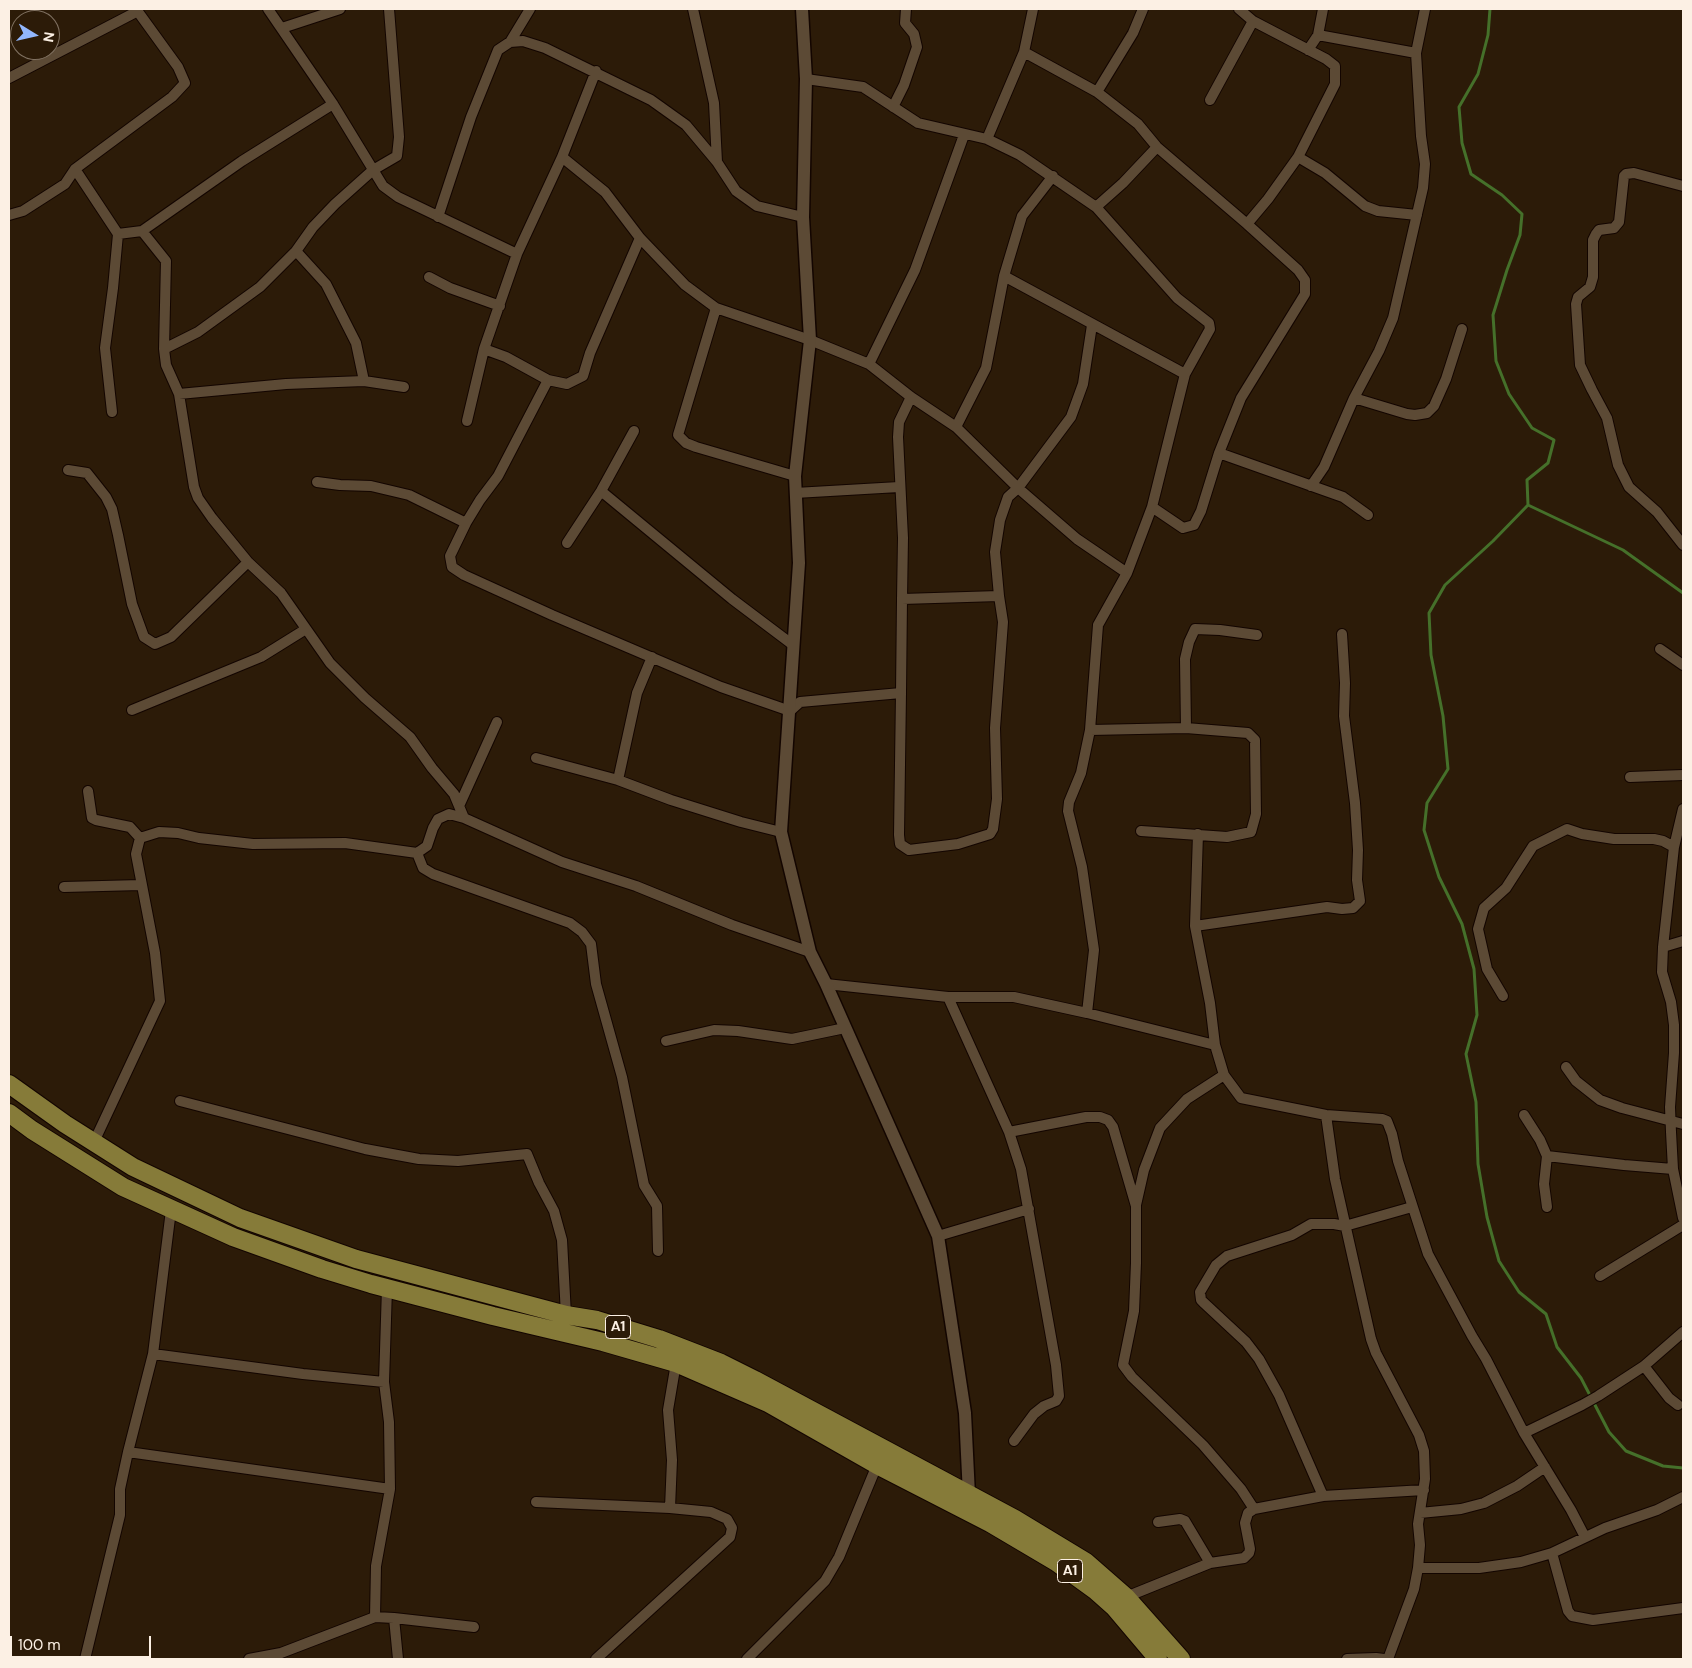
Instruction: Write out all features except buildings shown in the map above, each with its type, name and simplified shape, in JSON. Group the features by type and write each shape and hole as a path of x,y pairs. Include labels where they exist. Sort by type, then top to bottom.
{"highway":[{"name":"A1","path":"9,1084 65,1124 133,1167 240,1218 356,1258 566,1315 596,1320 659,1339 721,1363 780,1392 1036,1531 1078,1557 1126,1597 1181,1659"},
{"name":"A1","path":"9,1113 32,1130 123,1187 233,1237 322,1269 387,1288 603,1342 676,1363 768,1403 877,1465 990,1523 1056,1562 1096,1590 1114,1607 1158,1659"}],"street":[{"path":"268,9 333,104 383,186 438,217 517,254"},
{"path":"282,28 340,9"},
{"path":"164,349 198,332 260,287 296,251 313,227 373,170 397,156 399,137 389,9"},
{"path":"438,217 470,117 494,58 498,50 510,42 530,9"},
{"path":"693,9 714,104 717,162"},
{"path":"802,9 806,79 803,217 810,340 795,476 799,563 781,832 810,952 938,1236 965,1413 969,1495"},
{"path":"893,107 904,85 917,47 914,34 905,23 906,9"},
{"path":"987,139 1024,52 1034,9"},
{"path":"1097,92 1133,33 1143,9"},
{"path":"1239,9 1253,21 1326,59 1335,66 1335,84 1298,157 1268,199 1247,224"},
{"path":"1308,50 1318,35 1323,9"},
{"path":"1310,486 1324,467 1354,398 1379,351 1393,318 1423,188 1425,164 1421,136 1416,54 1425,9"},
{"path":"9,78 137,10 178,67 185,83 172,98 75,168 65,184 23,212 9,215"},
{"path":"1210,100 1253,21"},
{"path":"1318,35 1416,54"},
{"path":"510,42 523,41 545,48 596,71 651,100 686,125 717,162 736,190 757,206 803,217"},
{"path":"1024,52 1097,92 1138,124 1157,146 1298,270 1305,280 1305,294 1241,398 1219,453 1201,511 1194,525 1184,528 1152,507"},
{"path":"467,420 484,349 517,254 562,157 596,71"},
{"path":"806,79 863,87 918,123 987,139 1020,155 1096,207 1177,298 1209,323 1210,329 1185,374 1152,507 1127,573 1098,625 1090,730 1081,773 1069,802 1068,811 1082,867 1094,950 1087,1013"},
{"path":"118,234 142,231 242,161 333,104"},
{"path":"869,364 915,270 964,135"},
{"path":"1096,207 1157,146"},
{"path":"562,157 605,192 640,238 685,286 716,308 810,340 869,364 911,397 956,427 1018,488 1077,539 1127,573"},
{"path":"1298,157 1324,173 1364,206 1378,211 1417,215"},
{"path":"75,168 118,234 105,348 112,412"},
{"path":"1683,186 1634,173 1624,176 1619,222 1614,228 1599,230 1596,234 1593,240 1594,277 1590,287 1578,297 1576,304 1580,365 1607,418 1618,466 1630,487 1658,512 1683,545"},
{"path":"956,427 986,368 1004,276 1022,216 1053,176"},
{"path":"142,231 166,262 164,349 166,365 179,394 194,487 198,498 248,562 282,593 330,663 365,698 410,737 454,794 464,818"},
{"path":"484,349 506,357 548,380 567,384 583,376 590,353 640,238"},
{"path":"296,251 326,284 356,343 364,381"},
{"path":"1004,276 1185,374"},
{"path":"428,277 450,288 500,306"},
{"path":"716,308 678,435 686,443 696,447 795,476"},
{"path":"911,397 899,422 898,438 902,538 898,835 900,844 908,850 958,844 990,834 992,829 997,799 995,728 1003,622 995,552 1000,520 1008,497 1018,488 1071,417 1083,384 1092,325"},
{"path":"1354,398 1407,414 1427,413 1434,406 1446,379 1462,329"},
{"path":"548,380 498,476 466,523 450,556 452,567 464,575 543,611 721,686 790,711"},
{"path":"179,394 286,384 364,381 404,387"},
{"path":"567,543 601,491 634,431"},
{"path":"1219,453 1344,497 1368,515"},
{"path":"68,470 87,473 106,497 112,509 132,604 144,637 155,644 171,637 248,562"},
{"path":"317,482 372,486 409,495 466,523"},
{"path":"795,493 899,487"},
{"path":"601,491 732,599 794,645"},
{"path":"902,599 999,596"},
{"path":"132,710 261,657 306,629"},
{"path":"1186,728 1185,659 1189,642 1195,629 1257,635"},
{"path":"1195,926 1327,908 1353,908 1360,901 1357,880 1358,850 1355,803 1344,716 1345,684 1342,634"},
{"path":"1660,649 1683,665"},
{"path":"618,780 637,693 652,657"},
{"path":"790,711 800,702 901,693"},
{"path":"459,806 497,722"},
{"path":"1090,730 1186,728 1248,733 1255,740 1256,814 1251,832 1227,837 1141,831"},
{"path":"536,758 618,780 679,803 740,822 781,832"},
{"path":"1630,776 1683,775"},
{"path":"88,791 92,818 130,827 140,838"},
{"path":"1683,809 1674,847 1662,972 1679,1025 1671,1121 1673,1169 1683,1218"},
{"path":"140,838 159,832 178,833 198,838 253,844 345,843 417,853 427,846 438,819 449,814 464,818 562,862 636,886 810,952"},
{"path":"1503,996 1487,969 1478,929 1484,908 1506,888 1533,846 1568,829 1582,834 1614,839 1663,841 1674,847"},
{"path":"1198,834 1195,926 1210,1003 1215,1045 1224,1075 1241,1098 1326,1114 1387,1121 1428,1254 1524,1433 1586,1537"},
{"path":"94,1142 160,1001 155,953 136,854 140,838"},
{"path":"417,853 423,868 433,874 570,923 582,932 590,944 596,984 622,1077 644,1185 657,1206 658,1250"},
{"path":"64,886 141,885"},
{"path":"1663,948 1683,941"},
{"path":"826,984 948,997 1014,997 1215,1045"},
{"path":"948,997 1009,1132 1021,1169 1060,1390 1056,1401 1044,1406 1034,1414 1014,1441"},
{"path":"666,1041 714,1030 738,1030 792,1039 845,1028"},
{"path":"1566,1067 1580,1086 1600,1100 1622,1108 1683,1124"},
{"path":"1224,1075 1187,1099 1160,1128 1144,1170 1136,1206 1134,1311 1122,1365 1203,1445 1241,1489 1254,1509"},
{"path":"180,1101 366,1149 419,1159 458,1161 527,1154 539,1183 554,1211 562,1240 566,1315"},
{"path":"1326,1114 1335,1180 1371,1340 1419,1435 1424,1451 1425,1473 1420,1513 1418,1568 1414,1589 1388,1659"},
{"path":"1524,1115 1540,1140 1547,1156 1544,1184 1547,1207"},
{"path":"1009,1132 1086,1117 1100,1117 1108,1120 1113,1127 1136,1206"},
{"path":"1547,1156 1673,1169"},
{"path":"1323,1496 1278,1395 1259,1359 1246,1342 1203,1302 1199,1295 1216,1265 1228,1256 1292,1235 1311,1224 1345,1226 1412,1207"},
{"path":"938,1236 1029,1209"},
{"path":"85,1659 120,1515 120,1489 128,1452 153,1354 171,1210"},
{"path":"1600,1276 1683,1225"},
{"path":"375,1617 376,1566 390,1489 389,1422 384,1382 387,1288"},
{"path":"1524,1433 1598,1396 1644,1366 1683,1332"},
{"path":"153,1354 302,1374 384,1382"},
{"path":"670,1508 672,1460 668,1410 676,1363"},
{"path":"1644,1366 1678,1405"},
{"path":"128,1452 390,1489"},
{"path":"754,1657 825,1581 839,1557 877,1465"},
{"path":"1420,1513 1461,1509 1484,1504 1517,1486 1545,1467"},
{"path":"1126,1597 1210,1563 1244,1558 1250,1549 1245,1523 1248,1513 1254,1509 1323,1496 1424,1490"},
{"path":"1418,1568 1479,1568 1521,1562 1552,1553 1605,1528 1657,1510 1683,1497"},
{"path":"536,1502 670,1508 711,1512 727,1519 732,1528 730,1537 596,1659"},
{"path":"1158,1522 1180,1519 1185,1521 1210,1563"},
{"path":"1552,1553 1568,1611 1572,1616 1593,1620 1683,1608"},
{"path":"249,1659 282,1656 375,1617 474,1627"},
{"path":"394,1618 398,1659"},
{"path":"1347,1659 1384,1659"}],"waterway":[{"path":"1490,9 1488,35 1478,74 1459,107 1462,143 1471,174 1502,195 1522,214 1520,235 1493,315 1496,361 1509,394 1532,428 1554,440 1548,463 1527,480 1528,505 1493,541 1445,585 1429,613 1431,655 1443,716 1448,769 1427,803 1424,830 1439,877 1462,924 1474,969 1477,1015 1466,1054 1476,1102 1478,1164 1487,1217 1499,1261 1519,1292 1546,1314 1557,1347 1581,1378 1609,1432 1626,1451 1663,1466 1683,1468"},
{"path":"1528,505 1623,550 1683,593"}]}
